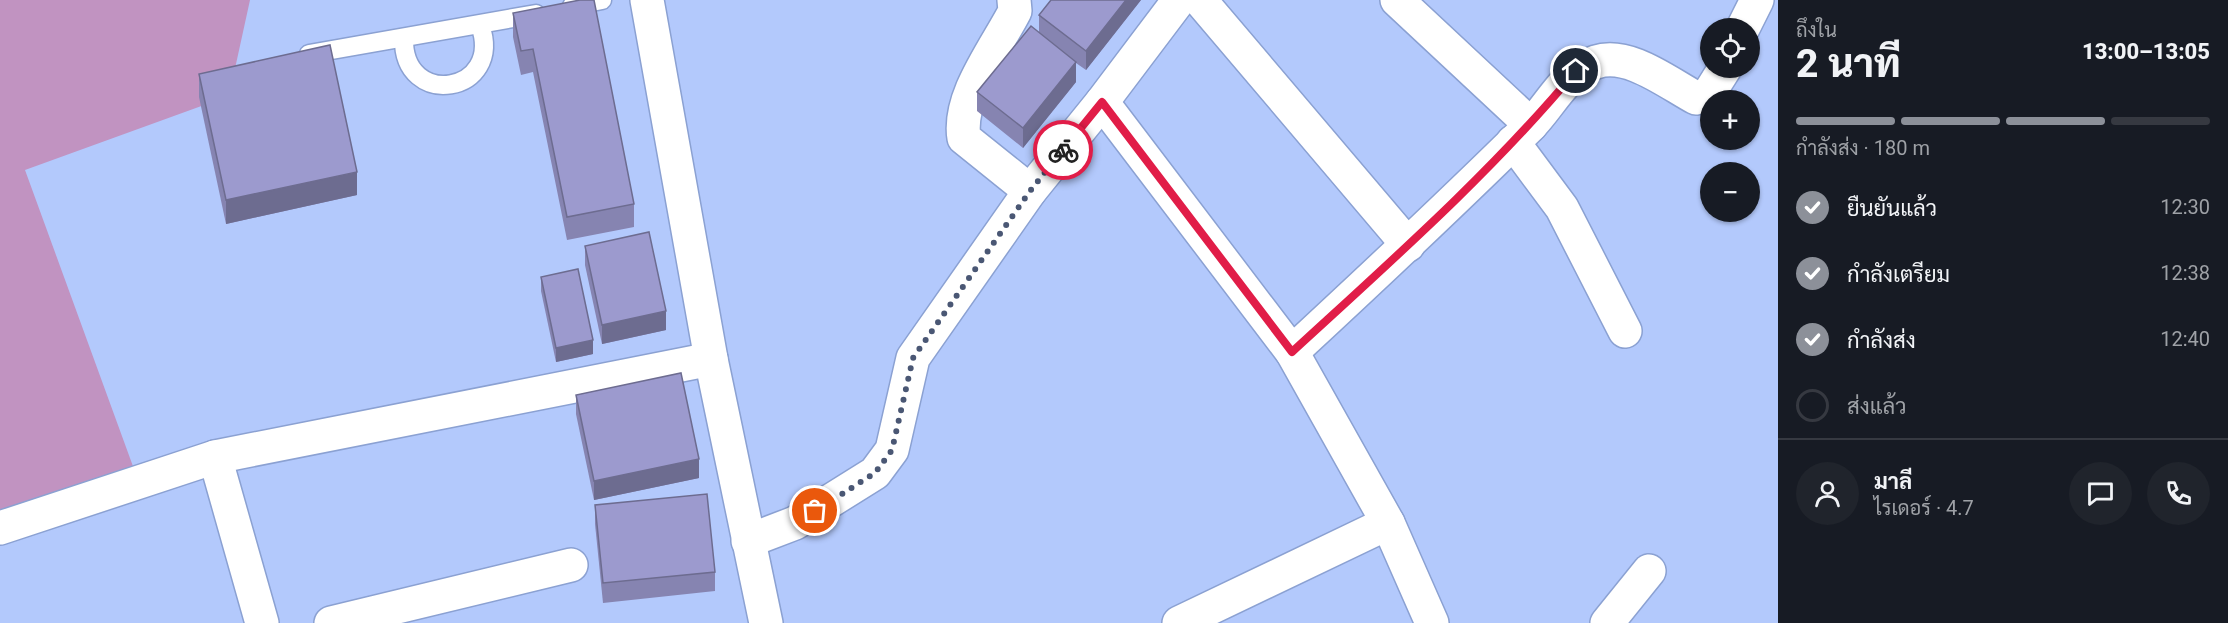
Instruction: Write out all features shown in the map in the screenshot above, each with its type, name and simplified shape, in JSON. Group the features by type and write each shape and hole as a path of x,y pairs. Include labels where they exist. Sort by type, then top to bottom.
{"street":[{"path":"647,0 711,359 766,623"},
{"path":"1014,0 1015,11 965,104 961,123 964,138 1030,191"},
{"path":"748,541 795,523 875,473 892,450 913,358 1030,191 1102,102 1179,0"},
{"path":"1200,0 1408,244"},
{"path":"1398,0 1522,134 1625,331"},
{"path":"1748,18 1756,0"},
{"path":"1292,352 1522,134 1576,71 1598,61 1625,61 1696,98 1708,95 1719,78"},
{"path":"1102,102 1292,352 1388,523 1432,623"},
{"path":"0,528 215,457 711,359"},
{"path":"215,457 262,623"},
{"path":"1188,622 1388,523"},
{"path":"331,623 571,565"},
{"path":"1607,623 1649,571"}],"lane":[{"path":"307,55 480,26 602,0"},
{"path":"404,38 404,51 415,74 438,85 451,85 463,81 481,63 485,50 480,26"}],"shaded area":[{"path":"0,0 250,0 229,96 25,170 142,491 0,513"}],"building":[{"path":"580,0 594,0 634,204 567,217 533,49 521,51 513,13"},
{"path":"1051,0 1126,0 1086,51 1039,15"},
{"path":"1031,26 1076,62 1023,128 977,92"},
{"path":"330,45 357,172 226,200 199,74"},
{"path":"649,232 666,311 602,325 585,246"},
{"path":"578,269 593,340 556,348 541,277"},
{"path":"681,373 699,459 594,481 576,395"},
{"path":"707,494 715,572 603,583 595,505"}],"way so far":[{"path":"815,511 875,473 892,450 913,358 1030,191 1063,150"}],"route":[{"path":"1063,150 1102,102 1292,352 1531,125 1576,71"}]}
